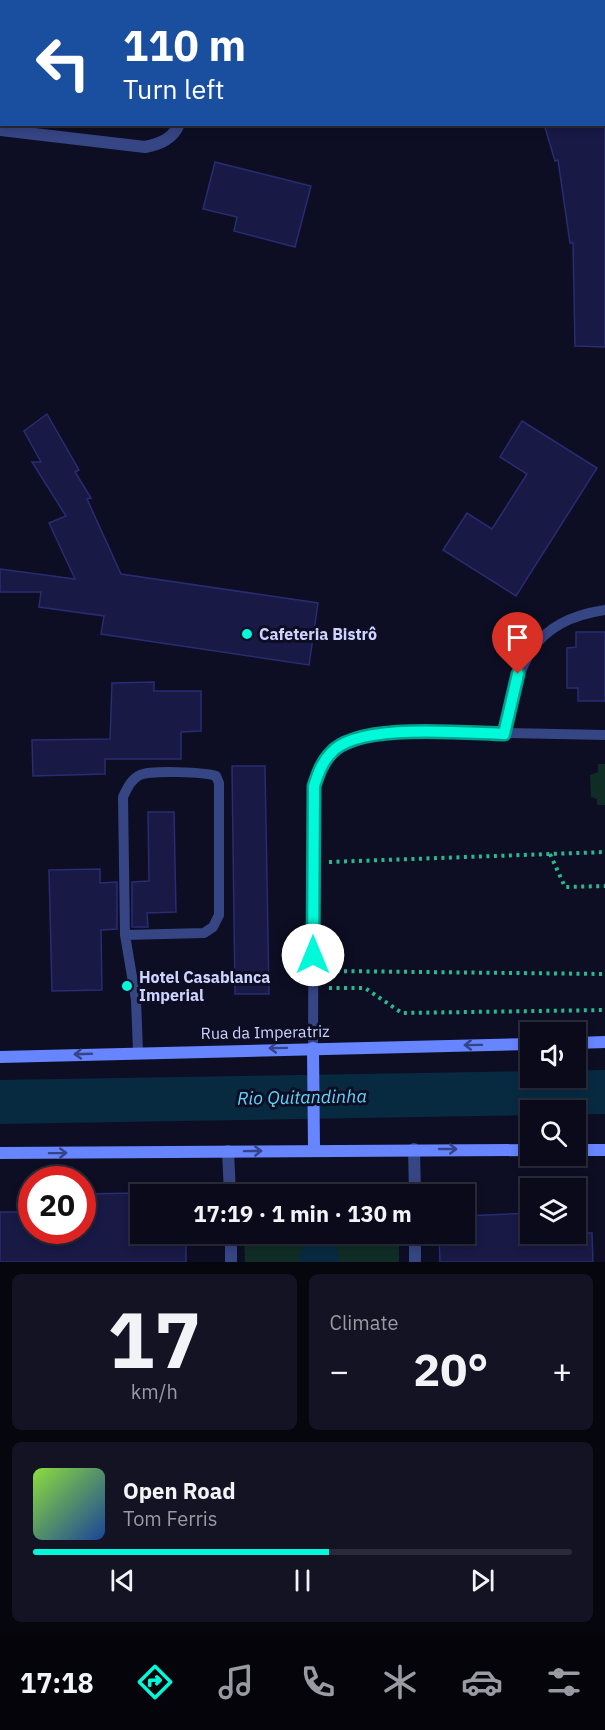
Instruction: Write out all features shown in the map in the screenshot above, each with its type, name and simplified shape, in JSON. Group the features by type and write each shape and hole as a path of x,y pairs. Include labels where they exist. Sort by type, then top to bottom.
{"main road":[{"path":"586,1043 605,1042"},
{"name":"Rua da Imperatriz","path":"0,1057 138,1051 520,1044"},
{"path":"313,1048 314,1149"},
{"path":"0,1153 314,1149 520,1150"},
{"path":"586,1150 605,1150"}],"street":[{"path":"0,130 145,147 162,143 176,132 178,126"},
{"path":"414,1149 415,1184"},
{"path":"228,1151 230,1184"},
{"path":"231,1244 231,1262"},
{"path":"415,1244 415,1262"}],"lane":[{"path":"504,734 518,674 542,635 558,623 580,614 605,610"},
{"path":"313,1048 314,786 319,769 332,751 374,734 411,731 605,735"},
{"path":"125,935 204,933 213,927 219,915 219,783 216,776 205,771 141,774 129,784 123,797 125,935 136,1000 138,1051"}],"path":[{"path":"313,862 605,852"},
{"path":"550,854 565,887 605,886"},
{"path":"313,970 605,974"},
{"path":"313,988 365,988 402,1013 605,1010"}],"green space":[{"path":"598,764 605,764 605,805 597,805 597,799 591,797 590,775 598,772"},
{"path":"399,1182 399,1184 296,1184"},
{"path":"244,1244 399,1244 399,1262 245,1262"}],"water":[{"path":"333,1244 338,1252 339,1262 298,1262 303,1245"}],"building":[{"path":"545,126 605,126 605,347 575,346 573,243 570,243 558,160 555,161"},
{"path":"215,162 311,186 295,247 234,231 237,217 203,209"},
{"path":"47,414 79,470 75,472 91,498 87,499 121,574 318,603 309,665 101,634 104,616 39,607 41,592 0,592 0,569 75,579 49,523 66,516 32,462 41,462 24,431"},
{"path":"522,421 597,468 516,596 443,550 467,513 492,529 527,474 500,457"},
{"path":"576,632 605,632 605,701 578,701 578,688 567,688 567,648 576,647"},
{"path":"154,682 154,691 201,691 201,731 181,732 181,759 105,759 105,774 33,776 32,740 110,739 112,683"},
{"path":"232,766 265,766 269,994 235,994"},
{"path":"148,812 174,812 176,912 147,913 148,927 132,927 132,882 149,881"},
{"path":"100,869 100,883 117,882 117,929 101,930 102,990 52,991 49,870"},
{"path":"130,1193 130,1244 186,1244 186,1262 0,1262 0,1212 18,1212 18,1244 96,1244 96,1194"},
{"path":"520,1214 520,1244 586,1244 586,1233 592,1233 593,1262 440,1262 439,1244 475,1244 475,1216"}],"waterway":[{"name":"Rio Quitandinha","path":"0,1102 605,1092"}],"place":[{"name":"Cafeteria Bistrô","path":"247,634"},
{"name":"Hotel Casablanca Imperial","path":"127,986"}],"route":[{"path":"313,955 314,786 319,769 332,751 374,734 411,731 504,734 518,674"}]}
